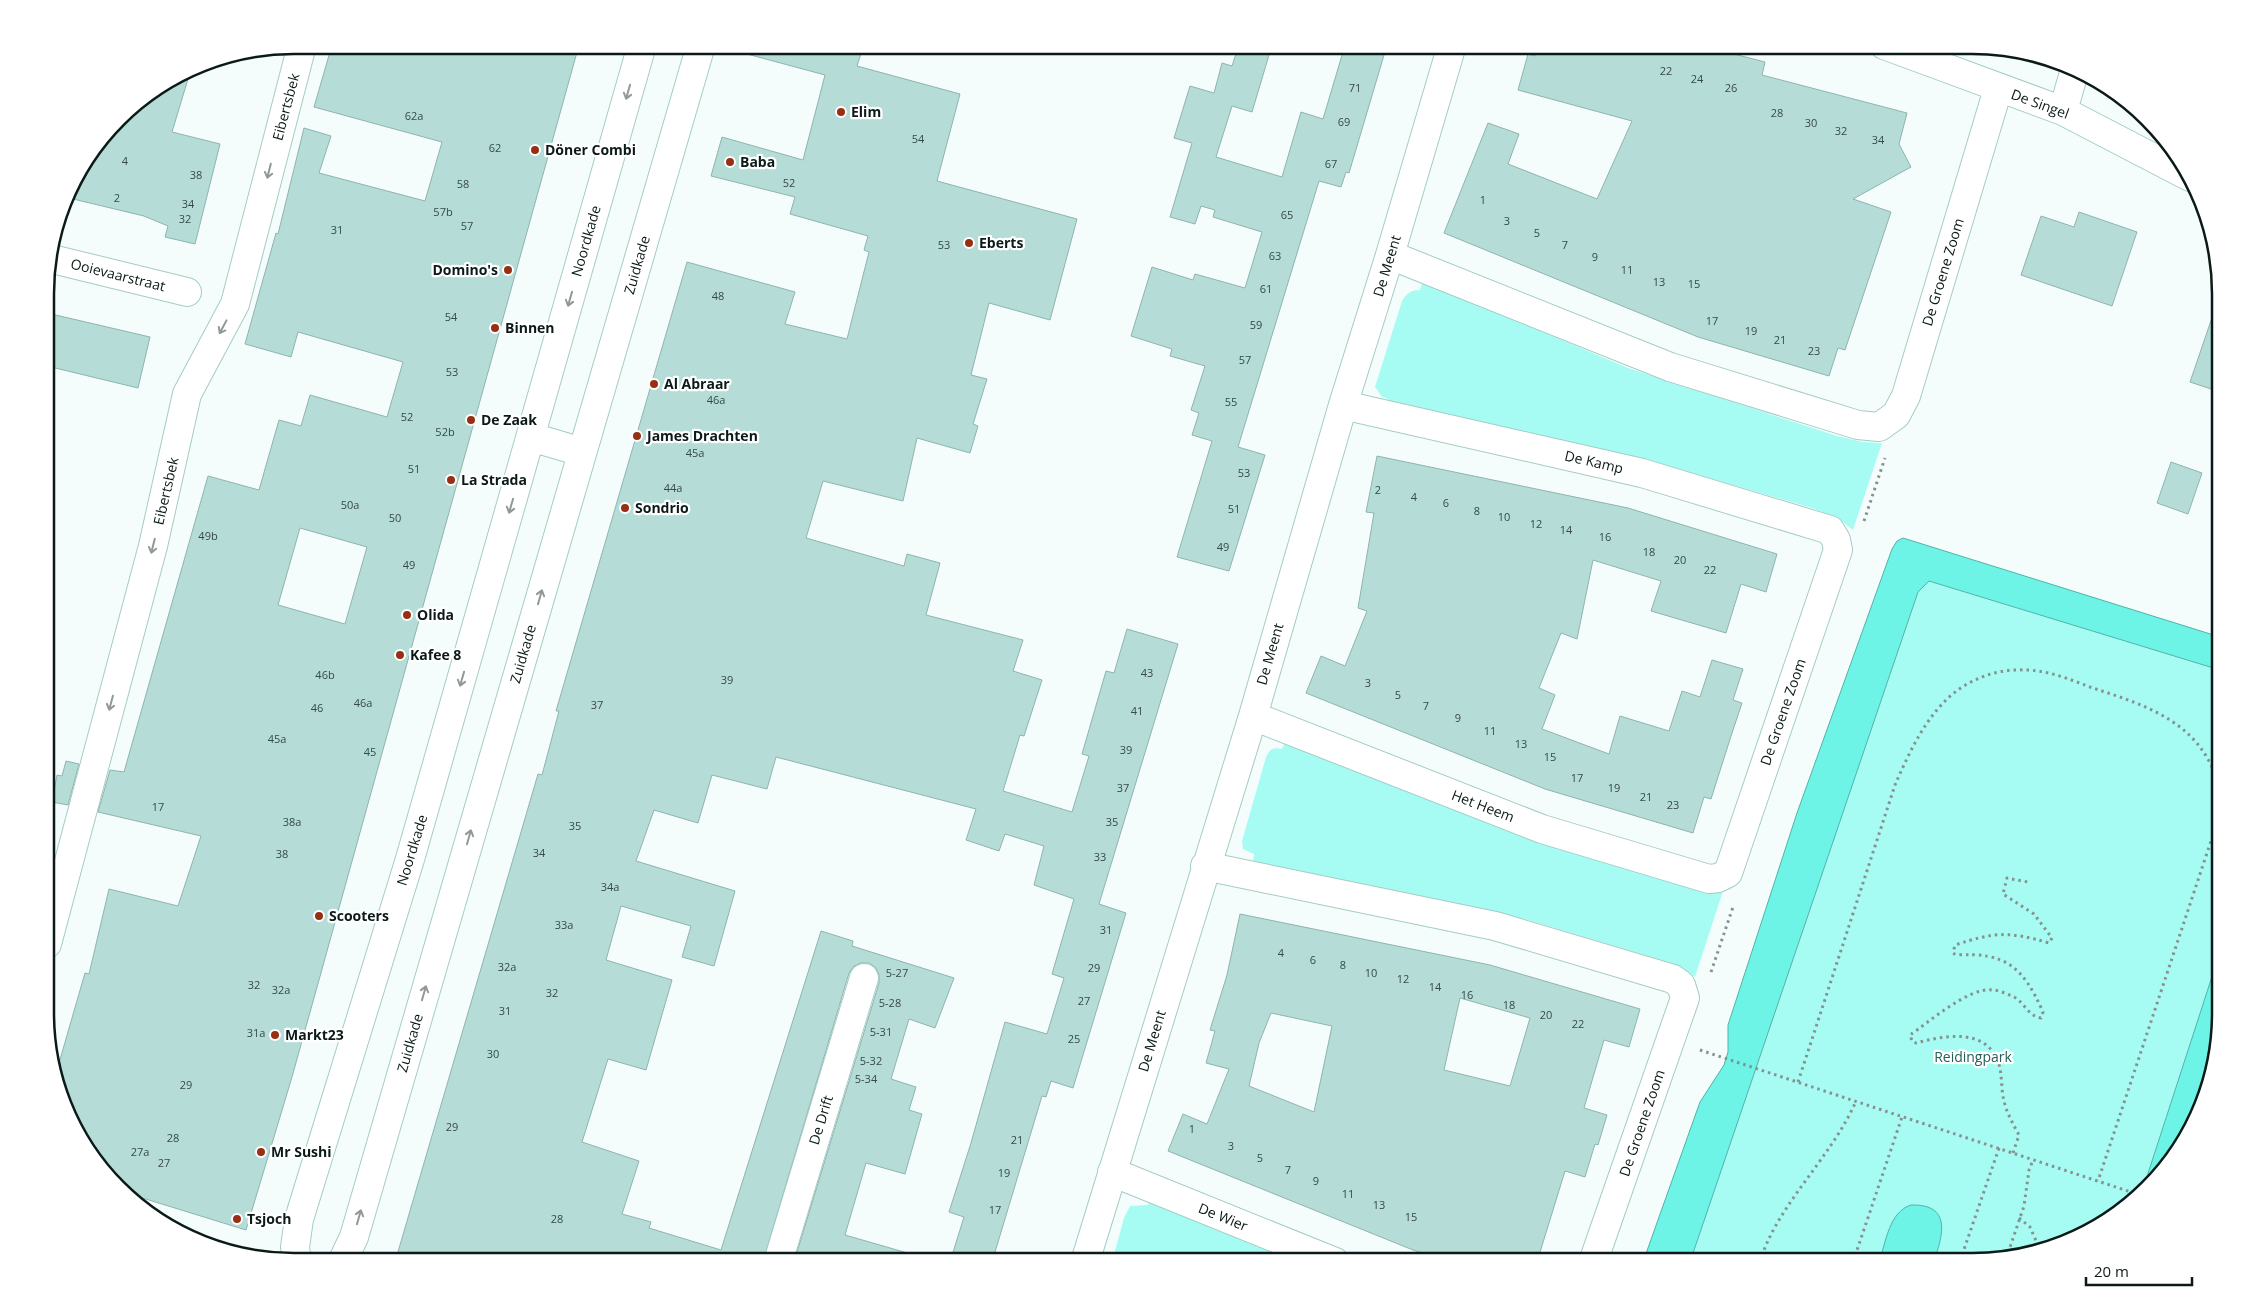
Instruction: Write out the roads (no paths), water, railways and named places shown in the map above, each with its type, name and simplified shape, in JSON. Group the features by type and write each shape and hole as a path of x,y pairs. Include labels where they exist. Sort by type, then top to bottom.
{"street":[{"name":"Eibertsbek","path":"54,918 153,546 187,394 235,304 300,54"},
{"name":"Noordkade","path":"296,1253 299,1219 410,859 639,54"},
{"name":"Zuidkade","path":"346,1253 354,1237 698,54"},
{"name":"De Meent","path":"1088,1253 1205,866 1253,716 1343,405 1449,54"},
{"name":"De Singel","path":"1908,54 2063,111 2178,171"},
{"path":"2063,111 2073,76"},
{"name":"De Groene Zoom","path":"1390,255 1670,367 1858,425 1879,427 1896,415 1906,396 1998,88"},
{"name":"Ooievaarstraat","path":"56,260 187,292"},
{"name":"De Kamp","path":"1343,405 1642,474 1830,530 1837,545"},
{"path":"531,437 582,452"},
{"name":"De Groene Zoom","path":"1723,876 1837,545"},
{"name":"Het Heem","path":"1253,716 1542,829 1709,879 1723,876"},
{"name":"De Groene Zoom","path":"1205,866 1495,926 1673,979 1683,991 1597,1253"},
{"name":"De Drift","path":"781,1253 864,978"},
{"name":"De Wier","path":"1112,1172 1313,1253"}],"place":[{"name":"Elim","path":"841,112"},
{"name":"Döner Combi","path":"535,150"},
{"name":"Baba","path":"730,162"},
{"name":"Eberts","path":"969,243"},
{"name":"Domino's","path":"508,270"},
{"name":"Binnen","path":"495,328"},
{"name":"Al Abraar","path":"654,384"},
{"name":"De Zaak","path":"471,420"},
{"name":"James Drachten","path":"637,436"},
{"name":"La Strada","path":"451,480"},
{"name":"Sondrio","path":"625,508"},
{"name":"Olida","path":"407,615"},
{"name":"Kafee 8","path":"400,655"},
{"name":"Scooters","path":"319,916"},
{"name":"Markt23","path":"275,1035"},
{"name":"Mr Sushi","path":"261,1152"},
{"name":"Tsjoch","path":"237,1219"}],"park label":[{"name":"Reidingpark","path":"1973,1057"}]}
